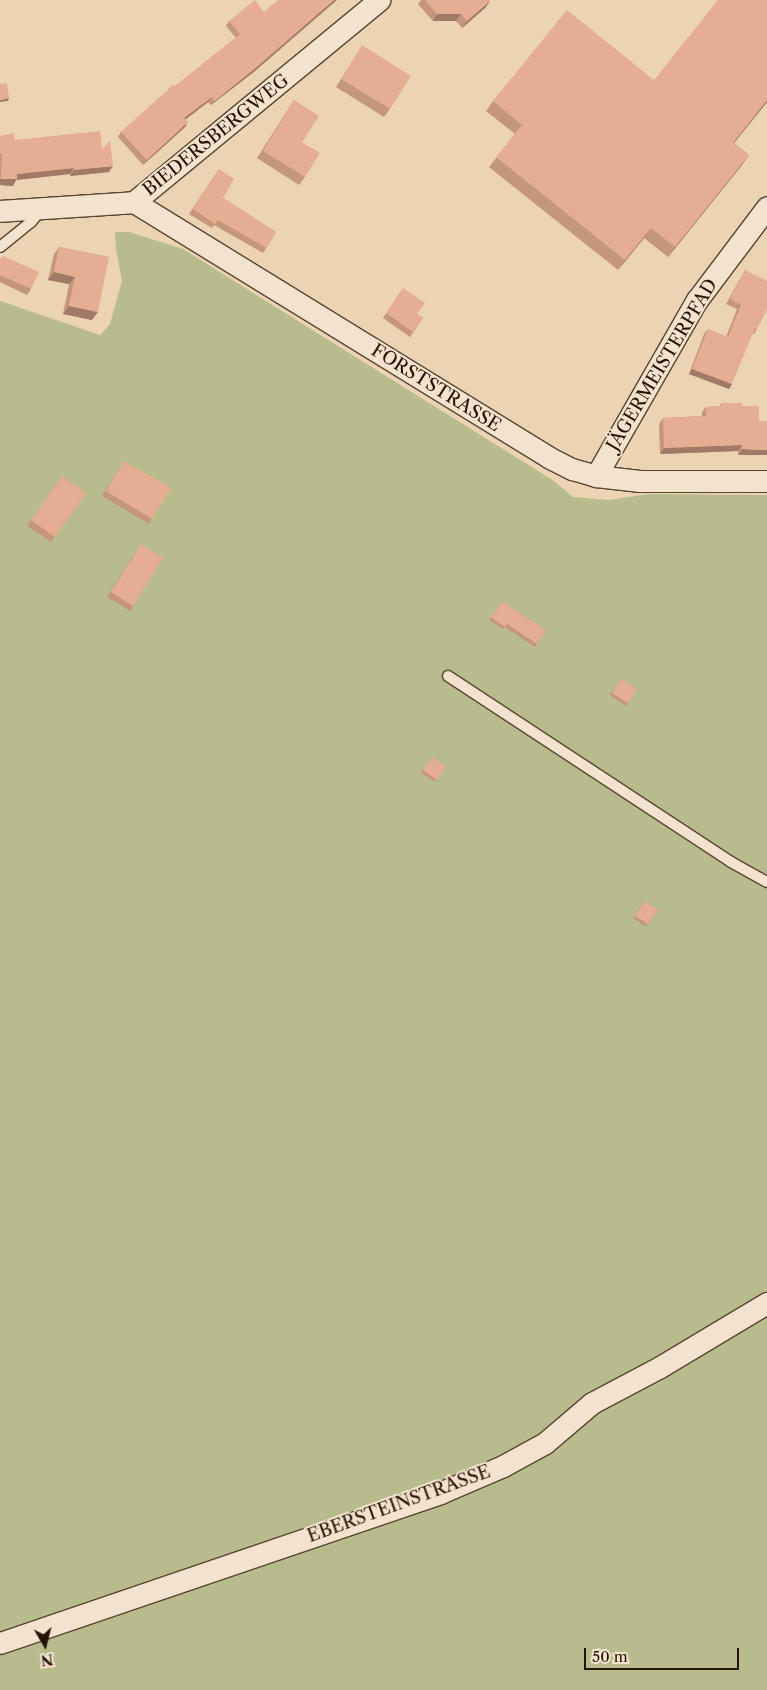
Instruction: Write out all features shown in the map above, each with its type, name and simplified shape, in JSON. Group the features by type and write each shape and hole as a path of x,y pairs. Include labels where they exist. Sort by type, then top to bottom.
{"street":[{"name":"BIEDERSBERGWEG","path":"0,211 134,202 379,0"},
{"name":"FORSTSTRASSE","path":"134,202 548,457 596,476 640,481 767,482"},
{"name":"JÄGERMEISTERPFAD","path":"596,476 697,300 767,207"},
{"name":"EBERSTEINSTRASSE","path":"0,1643 440,1493 503,1466 545,1443 592,1403 660,1367 767,1303"}],"lane":[{"path":"0,247 31,222 43,207"},
{"path":"448,676 731,862 767,882"}],"green space":[{"path":"115,232 129,232 183,249 554,481 573,497 609,500 649,494 767,495 767,1690 0,1690 0,301 100,335 110,324 122,281"}],"building":[{"path":"255,0 264,12 278,0 334,0 215,101 212,97 184,118 188,122 147,160 121,132 173,85 175,86 240,34 229,21"},
{"path":"425,0 490,1 467,21 461,14 437,14"},
{"path":"718,0 767,0 767,100 733,143 749,155 675,247 651,228 625,260 496,157 522,125 493,101 567,10 654,80"},
{"path":"362,45 411,76 390,109 341,79"},
{"path":"7,83 9,98 0,100 0,84"},
{"path":"294,100 319,116 302,142 320,153 305,177 263,151"},
{"path":"100,131 102,149 110,141 113,166 17,174 17,179 1,179 2,153 0,154 0,136 14,133 15,140"},
{"path":"219,169 234,179 223,198 276,232 266,248 218,220 215,224 193,209"},
{"path":"59,247 109,257 98,312 69,306 75,277 54,272"},
{"path":"3,256 39,272 31,289 0,275 0,259"},
{"path":"745,270 767,281 767,310 757,329 755,328 732,384 692,369 708,329 728,337 741,305 730,299"},
{"path":"403,288 425,303 417,314 423,318 413,332 386,313"},
{"path":"722,403 742,403 742,406 759,406 759,421 767,421 767,450 742,449 742,445 664,448 663,418 706,416 706,407 722,406"},
{"path":"124,461 171,488 152,519 106,491"},
{"path":"62,476 86,493 55,537 31,520"},
{"path":"141,544 163,558 133,606 111,592"},
{"path":"502,602 546,630 537,644 507,624 505,627 491,617"},
{"path":"621,679 637,689 628,703 612,693"},
{"path":"432,757 446,767 437,780 423,770"},
{"path":"645,901 658,910 648,924 635,916"}]}
